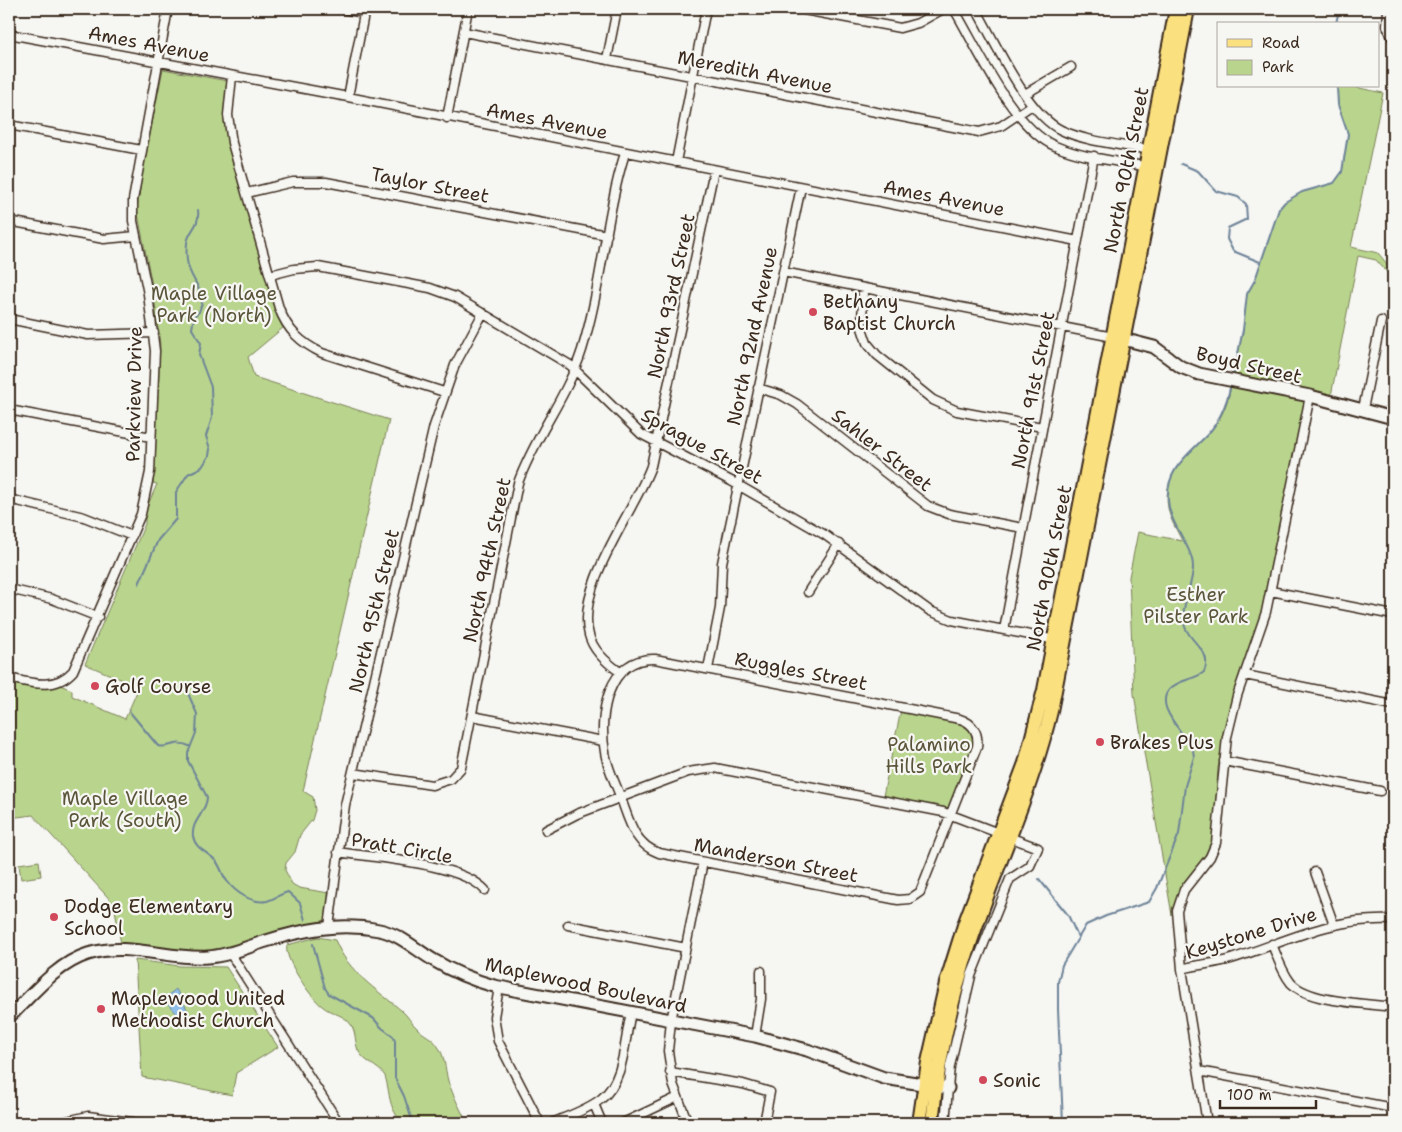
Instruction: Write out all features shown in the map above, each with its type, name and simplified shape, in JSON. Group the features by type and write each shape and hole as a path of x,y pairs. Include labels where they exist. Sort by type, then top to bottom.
{"main road":[{"name":"North 90th Street","path":"1155,150 1176,9"},
{"name":"North 90th Street","path":"932,1123 936,1086 960,976 1005,835 1041,750 1060,641 1151,168 1188,9"},
{"name":"North 90th Street","path":"919,1123 936,1086"}],"street":[{"name":"Parkview Drive","path":"9,678 46,684 63,680 76,667 132,536 148,486 155,362 154,333 136,236 133,200 168,9"},
{"path":"343,9 364,11 348,97"},
{"path":"447,118 468,9"},
{"path":"607,60 617,9"},
{"path":"676,162 706,9"},
{"path":"804,10 900,28 914,25 943,9"},
{"path":"954,9 1017,116 1034,133 1052,145 1151,168"},
{"path":"976,9 1032,105 1049,122 1074,135 1155,150"},
{"path":"1388,9 1386,21 1392,38"},
{"name":"Meredith Avenue","path":"464,32 978,132 994,129 1032,105"},
{"name":"Ames Avenue","path":"9,34 348,97 1078,241"},
{"path":"1025,94 1071,67"},
{"path":"232,76 229,126 281,314 296,336 310,347 322,353 444,392"},
{"path":"9,125 141,150"},
{"name":"North 94th Street","path":"353,774 432,785 444,783 454,777 463,763 518,483 536,440 575,369 589,323 625,153"},
{"name":"North 91st Street","path":"1004,630 1094,156"},
{"name":"North 93rd Street","path":"620,672 600,655 591,640 587,628 588,610 596,578 646,481 657,443 714,170"},
{"name":"Taylor Street","path":"247,194 293,182 326,182 607,235"},
{"name":"North 92nd Avenue","path":"708,669 720,608 722,563 801,187"},
{"path":"9,221 104,239 136,236"},
{"name":"Sprague Street","path":"270,276 305,268 332,269 430,288 455,297 575,369 629,425 657,443 738,485 840,544 930,611 952,620 1060,641"},
{"path":"783,272 1119,338"},
{"path":"863,289 862,328 867,343 876,355 926,394 957,411 1042,427"},
{"name":"North 95th Street","path":"329,927 338,852 353,774 434,426 444,392 460,355 483,313"},
{"path":"9,319 88,336 154,333"},
{"path":"1368,410 1381,321"},
{"name":"Boyd Street","path":"1119,338 1154,347 1188,370 1310,396 1393,418"},
{"name":"Sahler Street","path":"758,388 782,395 797,404 928,506 949,514 1022,528"},
{"path":"1182,969 1177,911 1184,890 1210,856 1216,843 1224,761 1232,717 1261,632 1271,591 1310,396"},
{"path":"9,410 151,437"},
{"name":"Boyd Street","path":"1368,410 1393,412"},
{"path":"9,499 84,517 132,536"},
{"path":"808,592 840,544"},
{"path":"9,589 52,599 98,617"},
{"path":"1271,591 1393,615"},
{"name":"Ruggles Street","path":"620,672 632,663 648,659 708,669 969,722 976,730 977,747 951,815"},
{"path":"620,672 608,696 603,723 603,741 607,760 621,797"},
{"path":"1245,675 1393,705"},
{"path":"472,716 603,741"},
{"path":"1224,761 1380,791"},
{"path":"546,830 577,814 688,772 714,768 951,815 1038,848 1030,866 1010,879 981,947 958,1025 936,1086 945,1123"},
{"name":"Manderson Street","path":"621,797 634,834 640,841 659,853 898,900 910,899 922,888 951,815"},
{"name":"Pratt Circle","path":"338,852 443,870 472,879 485,890"},
{"path":"688,1123 670,1072 668,1050 671,1021 703,862"},
{"path":"1315,872 1334,924"},
{"name":"Keystone Drive","path":"1207,1123 1182,969 1229,959 1304,932 1334,924 1361,920 1393,920"},
{"path":"568,925 686,948"},
{"name":"Maplewood Boulevard","path":"9,1017 61,968 88,954 114,950 202,957 230,953 293,933 329,927 368,928 390,933 454,972 500,987 755,1036 807,1050 874,1075 936,1086"},
{"path":"1272,944 1288,978 1300,990 1320,997 1393,1007"},
{"path":"230,953 339,1123"},
{"path":"755,1036 761,999 761,971"},
{"path":"500,987 494,1017 498,1040 540,1123"},
{"path":"552,1123 594,1104 606,1094 616,1079 631,1013"},
{"path":"1199,1071 1393,1108"},
{"path":"670,1072 743,1084 770,1092 764,1123"},
{"path":"623,1123 678,1097"},
{"path":"594,1104 602,1123"},
{"path":"58,1123 88,1116 139,1123"}],"green space":[{"path":"163,69 227,81 224,110 228,144 275,307 284,327 248,357 254,377 389,420 303,791 313,797 315,810 312,820 300,835 295,852 286,863 285,870 292,884 299,888 329,893 325,922 297,927 241,945 202,952 121,944 114,904 33,815 9,818 9,682 45,688 60,685 72,690 72,696 125,719 139,687 85,664 145,524 145,512 157,484 153,483 160,344 154,295 137,209 143,168"},
{"path":"1337,88 1359,88 1383,93 1351,247 1378,253 1393,271 1393,279 1376,260 1358,256 1331,396 1233,376 1243,330 1247,294 1255,280 1279,209 1285,202 1302,192 1334,183 1342,172 1348,134 1338,105"},
{"name":"Esther Pilster Park","path":"1231,386 1305,400 1262,612 1227,716 1218,768 1214,838 1202,862 1179,891 1172,915 1134,694 1129,577 1138,532 1182,541 1168,508 1167,496 1172,475 1217,423 1226,405"},
{"name":"Palamino Hills Park","path":"901,710 964,723 974,734 974,744 948,808 883,796"},
{"path":"39,861 41,876 21,879 19,864"},
{"path":"318,937 335,940 347,962 355,971 404,1013 419,1030 435,1042 443,1058 450,1087 467,1123 401,1122 391,1104 385,1076 379,1069 367,1061 358,1050 351,1024 317,1002 293,968 289,959 287,945"},
{"path":"135,960 180,966 226,967 278,1047 236,1073 232,1095 142,1077"}],"water":[{"path":"176,989 188,1011 180,1017 163,999"}],"waterway":[{"path":"1336,22 1339,9"},
{"path":"1233,377 1243,330 1247,294 1255,280 1279,209 1285,202 1302,192 1334,183 1342,172 1348,134 1338,105 1337,88"},
{"path":"1181,164 1198,171 1216,191 1238,197 1246,204 1247,219 1228,228 1227,239 1233,251 1260,262"},
{"path":"139,584 158,540 176,519 176,492 188,474 202,467 209,456 210,449 206,436 212,418 211,387 199,355 201,343 192,329 194,316 199,312 203,300 189,268 186,253 188,238 196,224 198,210"},
{"path":"1063,1123 1058,1009 1058,982 1062,965 1086,925 1106,916 1149,902 1157,888 1179,834 1185,786 1194,757 1189,743 1171,719 1165,702 1166,694 1180,682 1196,677 1204,672 1206,659 1204,653 1185,627 1184,612 1193,567 1189,551 1169,509 1168,489 1174,471 1207,435 1220,417 1231,384"},
{"path":"187,691 197,714 196,733 188,753 188,761 207,797 205,807 194,826 193,836 196,844 216,861 225,879 239,893 256,901 267,901 288,892 300,903 305,920"},
{"path":"129,711 158,746 162,747 180,743 189,746"},
{"path":"1039,879 1068,915 1078,937"},
{"path":"313,944 325,988 329,994 373,1018 393,1036 395,1041 395,1078 404,1096 413,1123"}],"place":[{"name":"Bethany Baptist Church","path":"813,312"},
{"name":"Golf Course","path":"95,686"},
{"name":"Brakes Plus","path":"1100,742"},
{"name":"Dodge Elementary School","path":"54,917"},
{"name":"Maplewood United Methodist Church","path":"101,1009"},
{"name":"Sonic","path":"983,1080"}],"park label":[{"name":"Maple Village Park (North)","path":"214,304"},
{"name":"Maple Village Park (South)","path":"125,809"}]}
